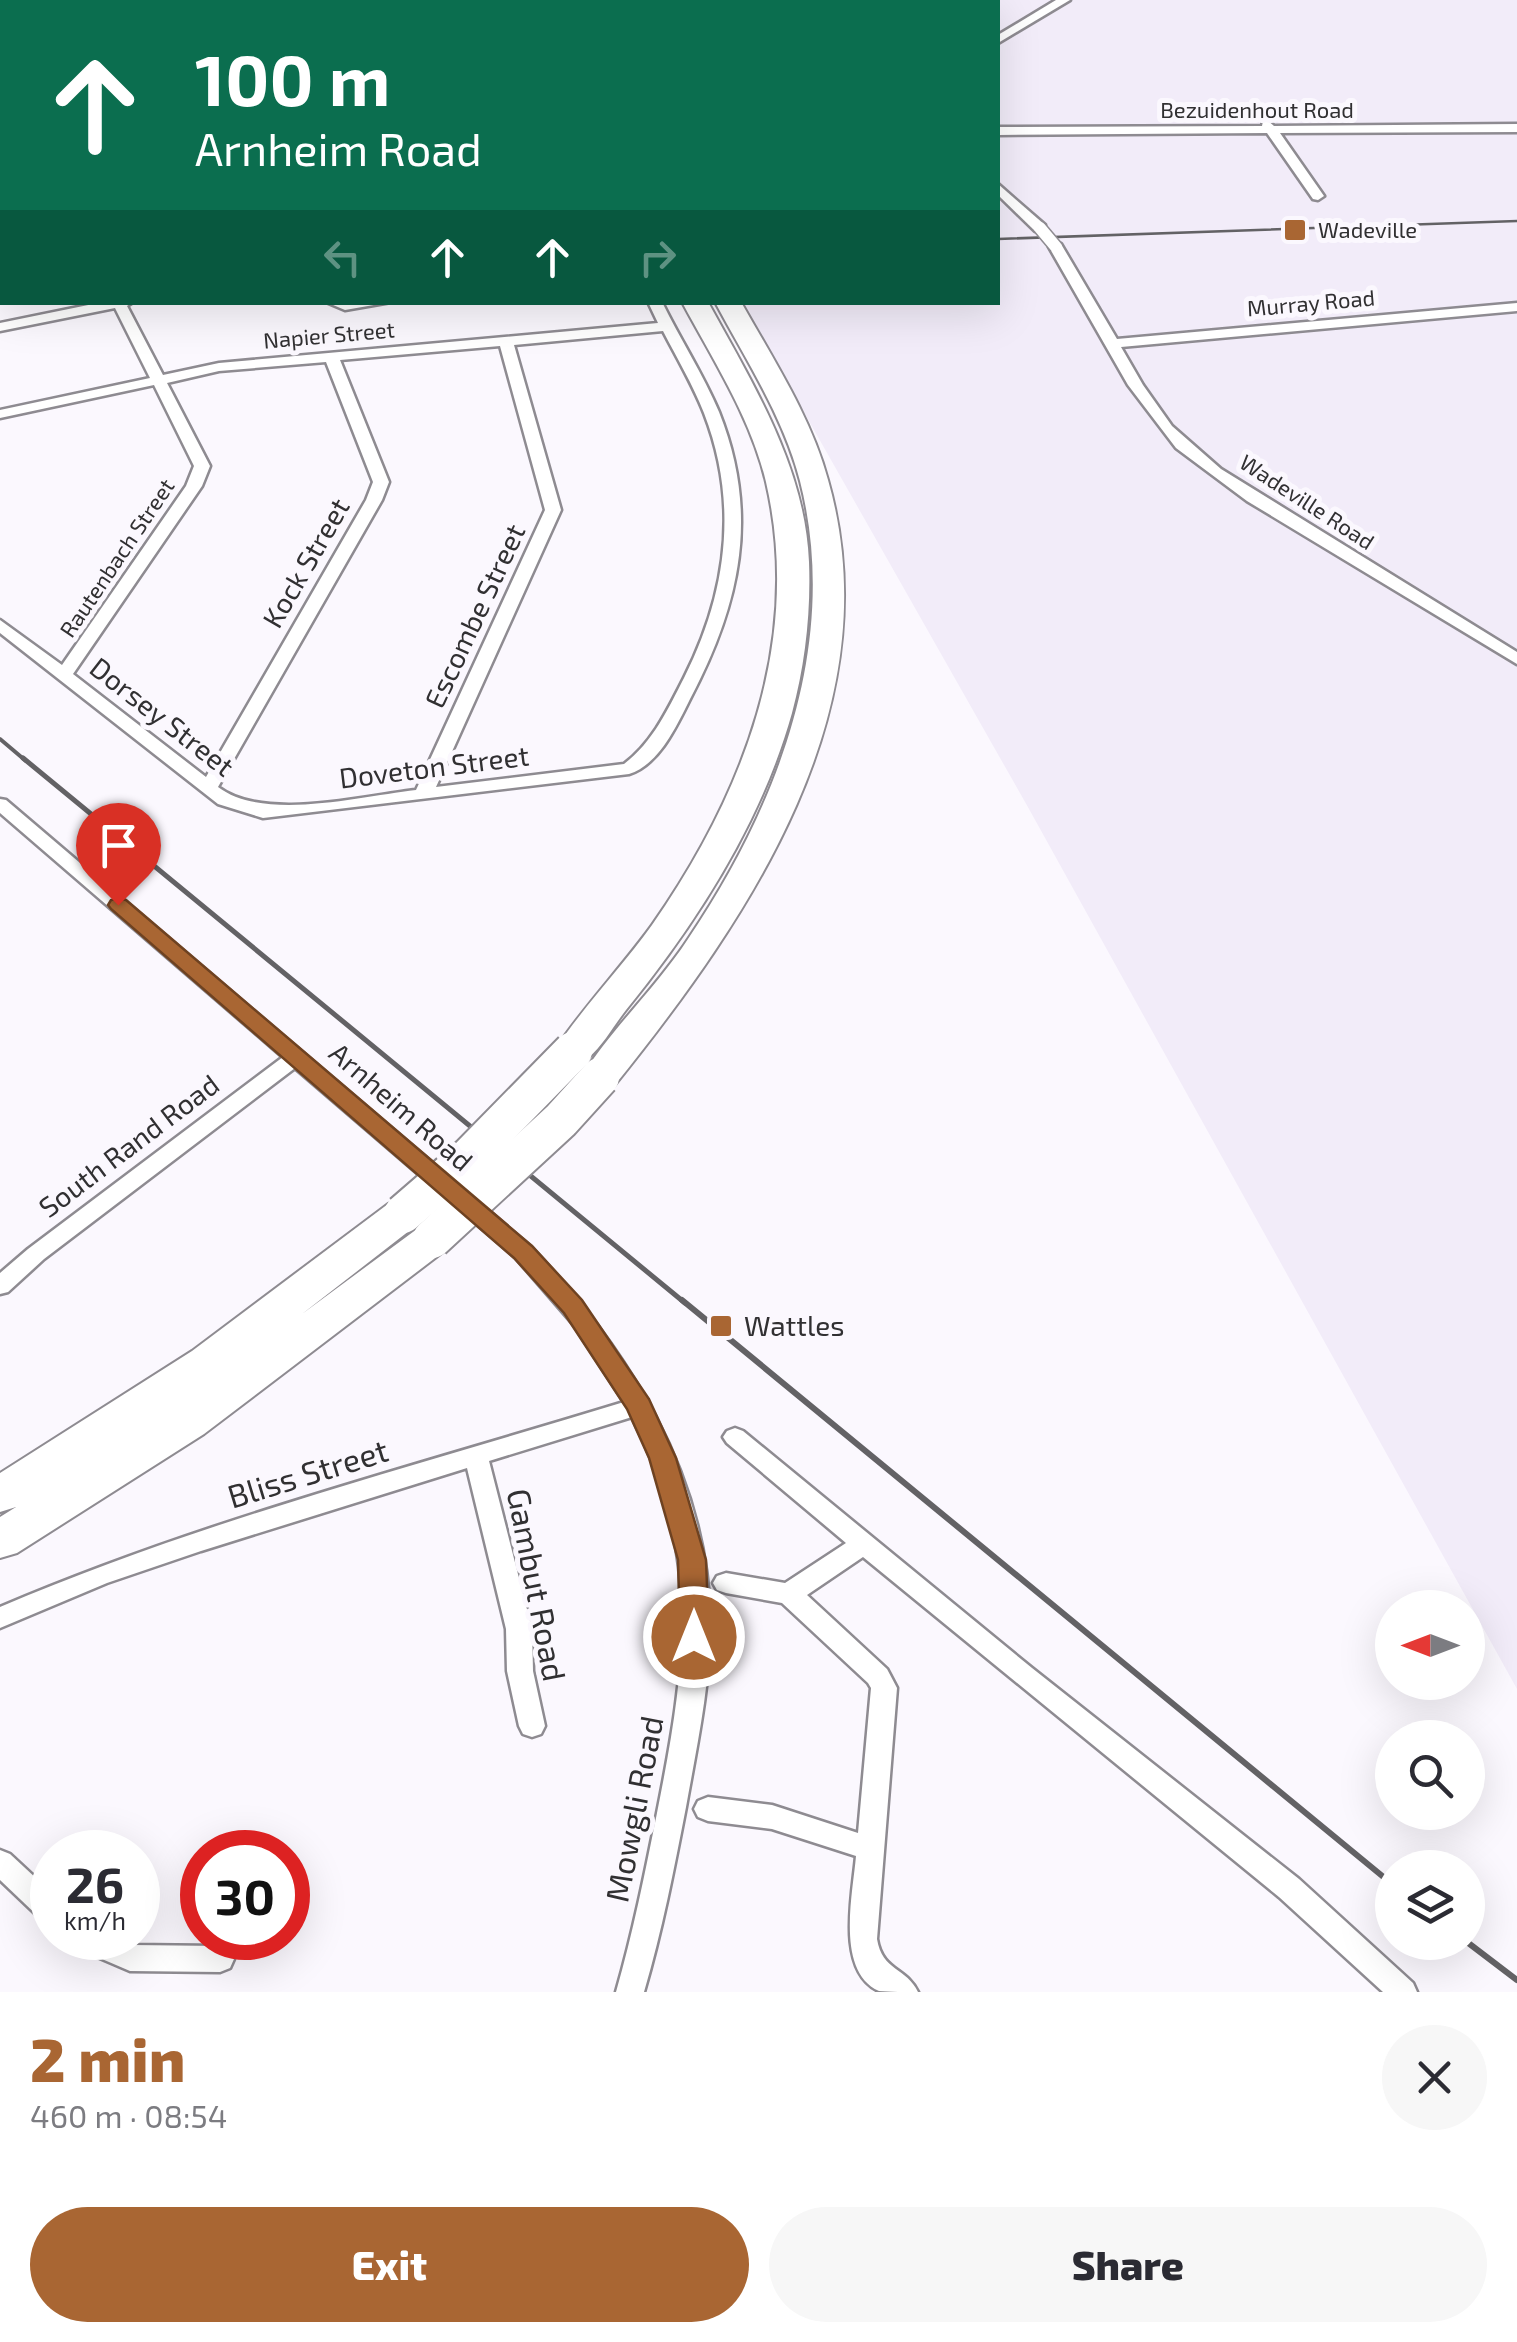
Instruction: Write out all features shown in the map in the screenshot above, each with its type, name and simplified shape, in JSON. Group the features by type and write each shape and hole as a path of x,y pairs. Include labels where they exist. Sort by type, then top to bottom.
{"highway":[{"path":"0,1540 188,1422 417,1226 561,1120 623,993 712,860 744,798 781,690 794,590 791,534 781,482 749,399 698,305"},
{"path":"587,1064 708,938 752,865 782,802 818,689 830,589 826,536 814,482 779,397 730,305"},
{"path":"0,1495 156,1398 287,1306 417,1226"}],"street":[{"path":"1000,39 1064,0"},
{"name":"Bezuidenhout Road","path":"1000,128 1517,125"},
{"path":"1269,127 1318,196"},
{"name":"Wadeville Road","path":"1000,190 1040,228 1075,273 1110,344 1168,431 1199,458 1276,511 1517,659"},
{"path":"0,327 112,305"},
{"name":"Rautenbach Street","path":"64,675 201,470 202,462 123,305"},
{"path":"656,305 666,327"},
{"name":"Murray Road","path":"1110,344 1517,307"},
{"name":"Napier Street","path":"0,414 207,369 666,327"},
{"name":"Doveton Street","path":"245,809 278,812 629,769 646,756 705,656 733,562 734,494 722,441 686,360 666,327"},
{"name":"Escombe Street","path":"423,795 552,510 506,342"},
{"name":"Kock Street","path":"209,787 381,482 331,357"},
{"name":"Dorsey Street","path":"0,625 209,787 245,809"},
{"name":"Arnheim Road","path":"0,804 551,1280 603,1347 640,1406"},
{"name":"South Rand Road","path":"3,1277 296,1057"},
{"name":"Bliss Street","path":"0,1618 98,1576 194,1543 640,1406"},
{"name":"Mowgli Road","path":"630,1992 643,1952 694,1676 692,1560 673,1487 640,1406"},
{"path":"735,1437 1289,1888 1403,1992"},
{"name":"Gambut Road","path":"476,1456 519,1629 518,1657 532,1726"},
{"path":"789,1594 864,1543"},
{"path":"726,1583 789,1594 878,1676 884,1688 864,1956 872,1968 904,1992"},
{"path":"708,1809 772,1818 871,1849"},
{"path":"0,1862 30,1890"}],"shaded area":[{"path":"1000,0 1517,0 1517,1689 1485,1631 1485,1590 1462,1590 1029,809 743,305 1000,305"}],"railway":[{"path":"1000,239 1517,221"},
{"path":"0,739 26,761"},
{"path":"23,758 685,1303"},
{"path":"682,1300 1375,1870"},
{"path":"1485,1956 1517,1980"}],"place":[{"name":"Wadeville","path":"1295,230"},
{"name":"Wattles","path":"721,1326"}],"route":[{"path":"118,905 523,1252 573,1306 640,1406 663,1458 692,1560 694,1637"}]}
